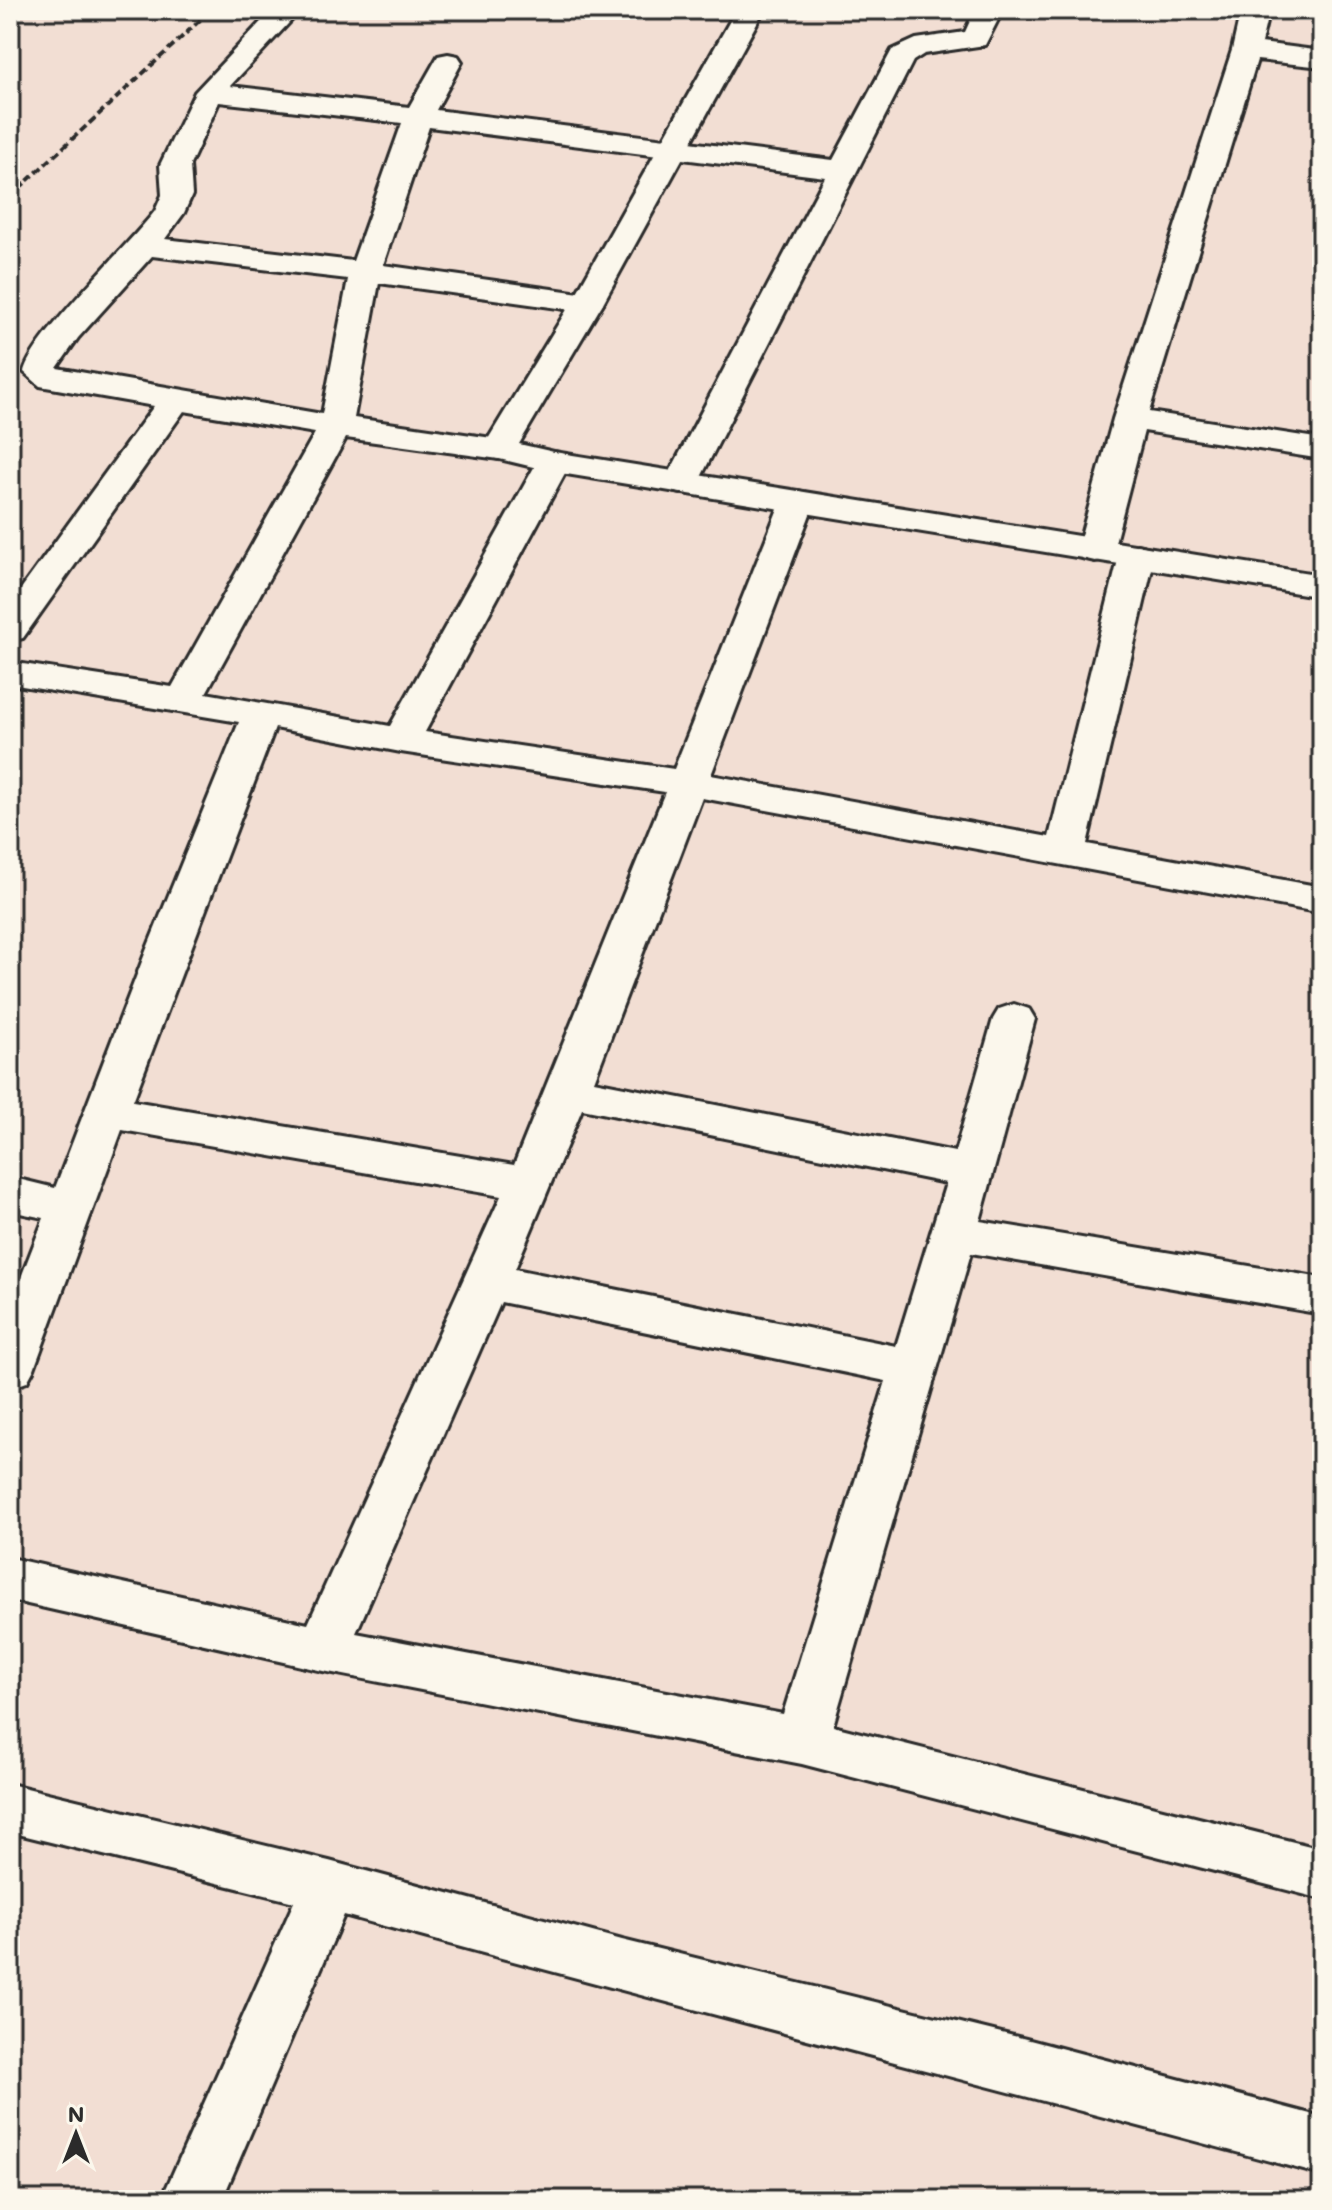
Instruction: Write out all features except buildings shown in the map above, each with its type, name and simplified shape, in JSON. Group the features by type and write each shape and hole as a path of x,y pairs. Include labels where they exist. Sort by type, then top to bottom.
{"street":[{"path":"287,10 209,92 175,165 174,204 144,246 67,331 42,363 40,372 52,379 174,401 499,449 554,462 1322,586"},
{"path":"499,449 587,303 750,10"},
{"path":"681,483 902,56 916,47 975,39 989,10"},
{"path":"1095,550 1130,419 1246,50 1255,10"},
{"path":"1246,50 1322,59"},
{"path":"183,700 336,426 365,272 419,115 448,62"},
{"path":"209,92 419,115 671,151 843,170"},
{"path":"144,246 365,272 587,303"},
{"path":"10,630 174,401"},
{"path":"1130,419 1322,449"},
{"path":"401,740 554,462"},
{"path":"323,1649 568,1091 798,501"},
{"path":"1065,853 1137,556"},
{"path":"10,673 183,700 401,740 687,783 1322,900"},
{"path":"10,1369 184,907 261,715"},
{"path":"802,1741 972,1172 1014,1019"},
{"path":"568,1091 972,1172"},
{"path":"108,1112 527,1184"},
{"path":"10,1194 71,1208"},
{"path":"953,1233 1322,1296"},
{"path":"487,1281 914,1368"},
{"path":"10,1579 323,1649 802,1741 1322,1874"},
{"path":"10,1808 329,1886 622,1966 1026,2067 1322,2146"},
{"path":"191,2200 329,1886"}],"railway":[{"path":"10,197 211,10"}]}
